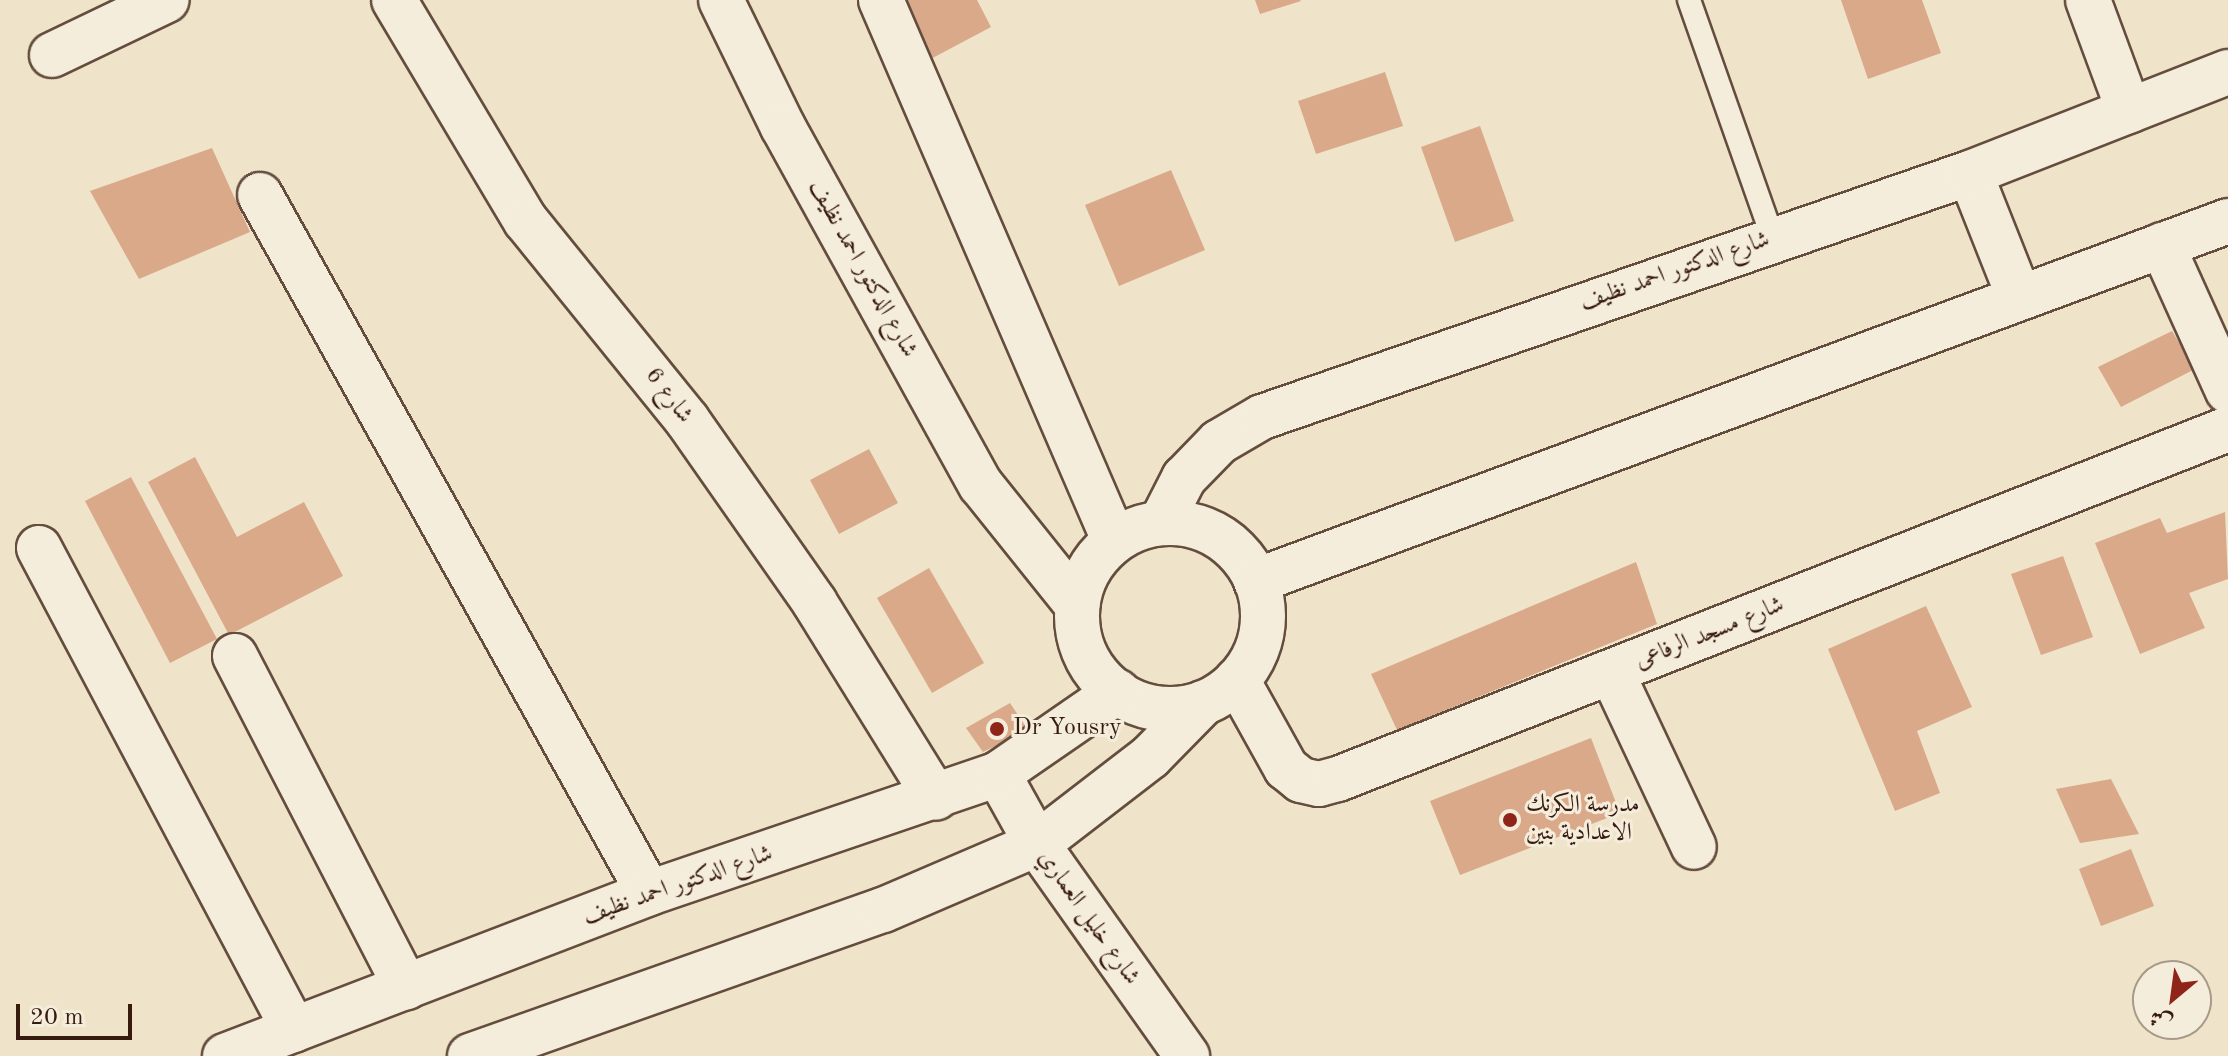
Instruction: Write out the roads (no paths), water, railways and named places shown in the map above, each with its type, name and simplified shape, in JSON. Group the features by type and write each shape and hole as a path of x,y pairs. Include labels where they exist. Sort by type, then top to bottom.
{"street":[{"path":"52,55 167,0"},
{"name":"شارع 6","path":"394,0 526,221 687,420 815,603 936,798"},
{"name":"شارع الدكتور احمد نظيف","path":"721,0 783,127 981,485 1077,605"},
{"path":"881,0 1114,540"},
{"path":"2088,0 2129,111"},
{"name":"شارع الدكتور احمد نظيف","path":"1161,523 1184,478 1201,460 1219,442 1262,417 1970,173 2228,72"},
{"path":"1970,173 2019,297"},
{"path":"260,195 649,893"},
{"path":"1256,581 2228,221"},
{"path":"2162,245 2228,391"},
{"name":"شارع مسجد الرفاعى","path":"1220,691 1286,768 1301,780 1319,784 1612,673 2228,429"},
{"path":"470,1056 883,910 1037,844 1150,757 1220,691 1253,658 1262,633 1256,581 1241,555 1218,536 1190,524 1161,523 1114,540 1089,569 1077,605 1085,654 1117,692 1144,705 1173,709 1220,691"},
{"path":"39,548 294,1030"},
{"path":"235,656 406,987"},
{"path":"1612,673 1694,847"},
{"name":"شارع الدكتور احمد نظيف","path":"225,1056 649,893 936,798 998,774 1117,692"},
{"name":"شارع خليل العماري","path":"998,774 1037,844 1187,1056"}],"lane":[{"path":"1689,0 1773,239"}],"place":[{"name":"Dr Yousry","path":"997,729"},
{"name":"مدرسة الكرنك الاعدادية بنين","path":"1510,820"}]}
